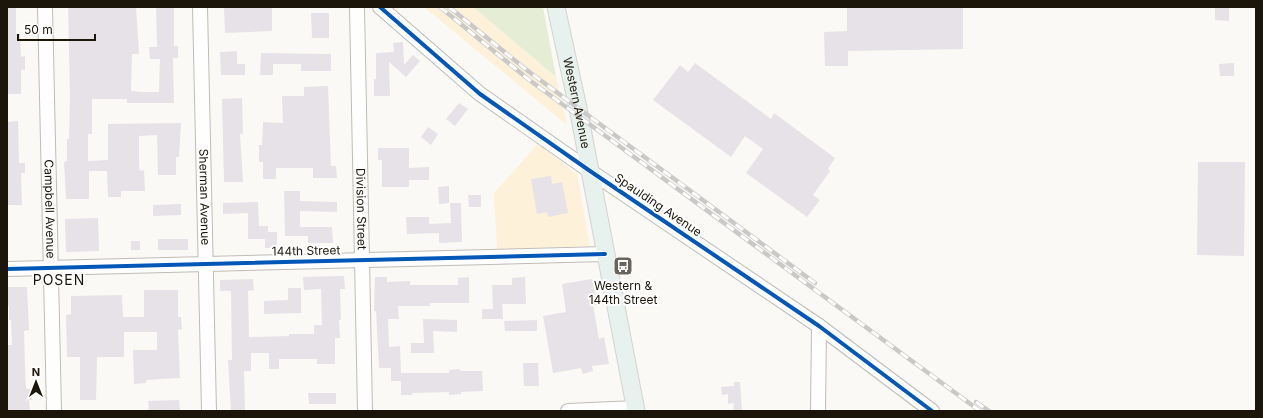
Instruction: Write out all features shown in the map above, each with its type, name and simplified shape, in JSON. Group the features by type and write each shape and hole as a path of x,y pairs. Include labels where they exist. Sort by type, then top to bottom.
{"main road":[{"name":"Western Avenue","path":"556,7 590,171 636,410"}],"street":[{"name":"Campbell Avenue","path":"45,7 54,411"},
{"name":"Sherman Avenue","path":"200,7 207,264 209,411"},
{"name":"Division Street","path":"357,7 365,411"},
{"name":"Spaulding Avenue","path":"380,7 480,94 590,171 819,326 932,411"},
{"name":"144th Street","path":"7,269 605,254"},
{"path":"818,411 819,326"},
{"path":"568,411 636,410"}],"shaded area":[{"path":"424,7 473,7 556,77 567,125"},
{"path":"538,144 577,174 590,246 497,249 494,193"}],"green space":[{"path":"473,7 543,7 556,77"}],"building":[{"path":"68,7 136,7 139,54 132,54 131,91 159,92 160,59 150,59 149,47 157,47 156,7 174,7 174,46 178,46 178,58 173,58 174,103 127,103 127,99 92,99 92,134 88,134 88,161 108,160 108,124 181,123 179,157 176,157 176,175 158,175 157,135 139,136 139,166 140,171 144,170 145,191 121,191 121,197 108,197 107,171 89,171 89,199 66,199 64,162 67,161 67,139 69,139 70,96"},
{"path":"224,7 272,7 272,31 225,33"},
{"path":"847,7 963,7 963,49 848,51 848,66 825,66 824,32 847,31"},
{"path":"1215,7 1229,7 1229,21 1215,20"},
{"path":"7,8 16,8 16,34 20,34 21,57 25,56 25,70 21,70 21,94 7,94"},
{"path":"311,13 329,13 329,38 312,38"},
{"path":"403,42 404,65 413,55 420,61 406,77 389,62 390,96 374,96 374,79 376,79 376,53 394,52 393,43"},
{"path":"237,51 237,64 245,64 245,75 221,75 220,52"},
{"path":"261,53 331,54 331,71 301,71 301,64 273,64 273,75 260,75"},
{"path":"695,63 771,119 774,113 835,158 828,169 830,171 813,195 820,200 807,217 746,173 763,149 745,136 731,157 653,100 680,65 688,72"},
{"path":"1234,63 1234,76 1220,76 1219,64"},
{"path":"328,86 331,166 336,166 337,178 313,178 313,168 276,168 276,179 263,179 263,162 259,162 259,145 262,145 263,122 283,123 282,96 304,96 304,87"},
{"path":"242,98 243,134 240,134 243,182 224,182 222,99"},
{"path":"459,103 468,109 455,126 446,119"},
{"path":"18,121 19,163 25,163 25,173 21,173 22,205 7,205 7,122"},
{"path":"428,127 438,134 431,145 421,137"},
{"path":"378,148 409,148 409,168 429,167 429,180 409,180 409,187 382,187 382,160 378,160"},
{"path":"1198,162 1245,162 1244,256 1197,255"},
{"path":"551,176 552,184 562,182 568,213 548,217 547,212 537,214 531,179"},
{"path":"449,186 449,203 439,204 438,187"},
{"path":"284,191 300,191 300,201 337,202 337,212 300,211 300,227 332,227 333,243 308,243 308,236 285,236"},
{"path":"468,195 481,195 481,207 469,207"},
{"path":"258,202 259,226 268,226 268,232 277,232 277,248 265,248 265,239 248,239 248,213 223,214 223,203"},
{"path":"450,203 461,203 462,242 439,243 439,233 407,234 406,217 429,217 429,224 451,223"},
{"path":"181,204 181,215 153,216 153,205"},
{"path":"98,218 99,251 66,252 65,219"},
{"path":"158,239 188,239 188,250 158,250"},
{"path":"131,241 140,241 140,250 131,250"},
{"path":"344,276 345,289 340,289 340,338 335,338 335,364 317,364 317,359 279,359 279,369 269,369 269,353 251,353 251,371 244,371 245,411 231,411 228,360 232,360 231,291 220,291 220,280 253,279 254,290 248,291 249,337 289,336 289,334 314,334 314,325 322,325 321,289 304,290 303,277"},
{"path":"375,277 387,277 387,282 410,281 410,285 458,285 458,278 469,277 469,303 430,303 430,306 398,306 399,319 388,319 389,347 400,346 401,373 449,373 449,370 460,369 460,371 482,371 483,391 461,392 461,394 449,395 449,392 412,393 412,395 401,395 401,381 391,381 391,368 379,368 376,311 374,311"},
{"path":"525,277 526,304 502,304 503,319 482,319 482,309 493,309 492,285 512,285 512,278"},
{"path":"592,279 597,305 593,305 599,339 604,337 609,364 592,366 593,371 583,374 581,368 553,373 543,316 566,312 562,284"},
{"path":"7,287 27,287 29,330 24,331 26,389 32,389 32,400 29,400 30,411 8,411 7,345 12,345 11,320 9,320 9,306 7,306"},
{"path":"288,288 301,288 301,313 264,314 264,301 288,300"},
{"path":"144,290 178,290 178,317 181,317 182,329 178,330 180,378 146,380 146,383 134,384 133,350 157,350 157,332 124,332 124,357 97,357 96,400 80,400 80,357 67,357 66,315 71,314 71,296 122,295 123,317 144,317"},
{"path":"423,319 457,320 457,332 433,331 434,353 411,353 411,343 424,343"},
{"path":"537,320 537,331 505,331 504,321"},
{"path":"523,363 538,363 539,386 524,386"},
{"path":"734,382 740,382 742,411 733,411 734,403 728,404 728,394 722,395 721,387 734,386"},
{"path":"308,393 336,393 336,404 309,404"},
{"path":"179,400 180,411 149,411 148,401"}],"railway":[{"path":"440,7 528,79 980,411"},
{"path":"449,7 528,71 815,283"},
{"path":"976,402 989,411"}],"cycle path":[{"path":"380,7 480,94 590,171 819,326 932,411"},
{"path":"7,269 605,254"}],"place":[{"name":"Western & 144th Street","path":"623,266"}],"district":[{"name":"POSEN","path":"59,280"}]}
